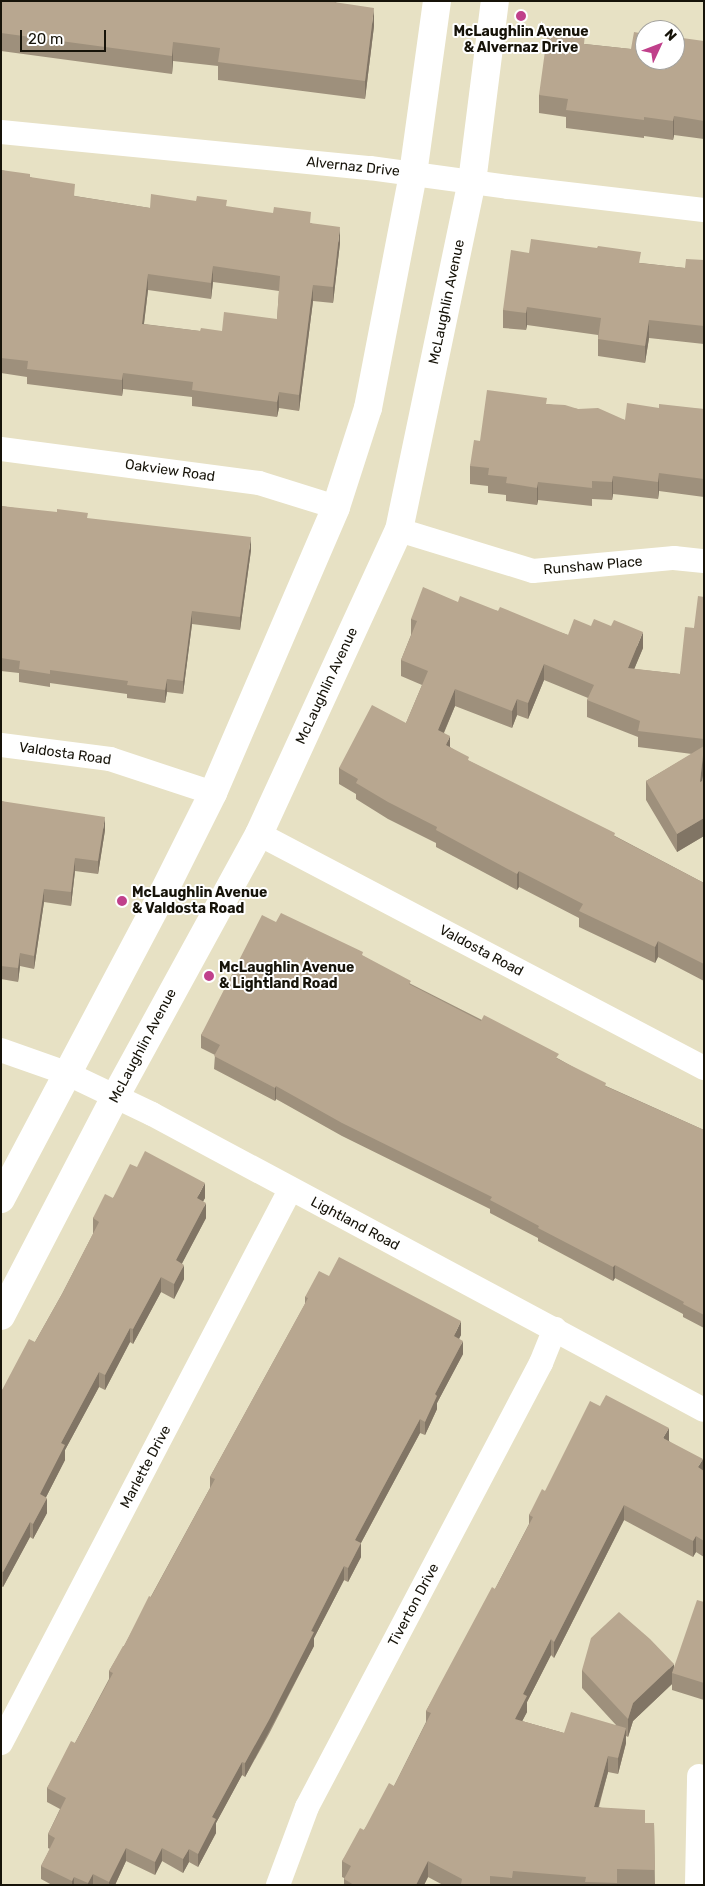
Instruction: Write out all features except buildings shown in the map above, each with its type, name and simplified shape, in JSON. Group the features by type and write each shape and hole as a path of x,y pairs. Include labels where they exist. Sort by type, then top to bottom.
{"main road":[{"path":"1,1199 66,1073 160,899 213,793 336,507 368,408 413,174 436,1"},
{"name":"McLaughlin Avenue","path":"1,1316 115,1098 259,834 399,530 472,182 495,1"}],"street":[{"name":"Alvernaz Drive","path":"1,132 413,174 704,210"},
{"name":"Oakview Road","path":"1,449 259,484 336,507"},
{"name":"Runshaw Place","path":"399,530 533,572 674,558 704,561"},
{"name":"Valdosta Road","path":"1,746 110,759 213,793"},
{"name":"Valdosta Road","path":"259,834 704,1068"},
{"name":"Lightland Road","path":"1,1050 66,1073 152,1114 290,1190 556,1329 704,1410"},
{"name":"Marlette Drive","path":"1,1743 290,1190"},
{"name":"Tiverton Drive","path":"278,1885 307,1807 541,1363 556,1329"},
{"path":"697,1885 699,1776"}],"place":[{"name":"McLaughlin Avenue & Alvernaz Drive","path":"521,16"},
{"name":"McLaughlin Avenue & Valdosta Road","path":"122,901"},
{"name":"McLaughlin Avenue & Lightland Road","path":"209,976"}]}
